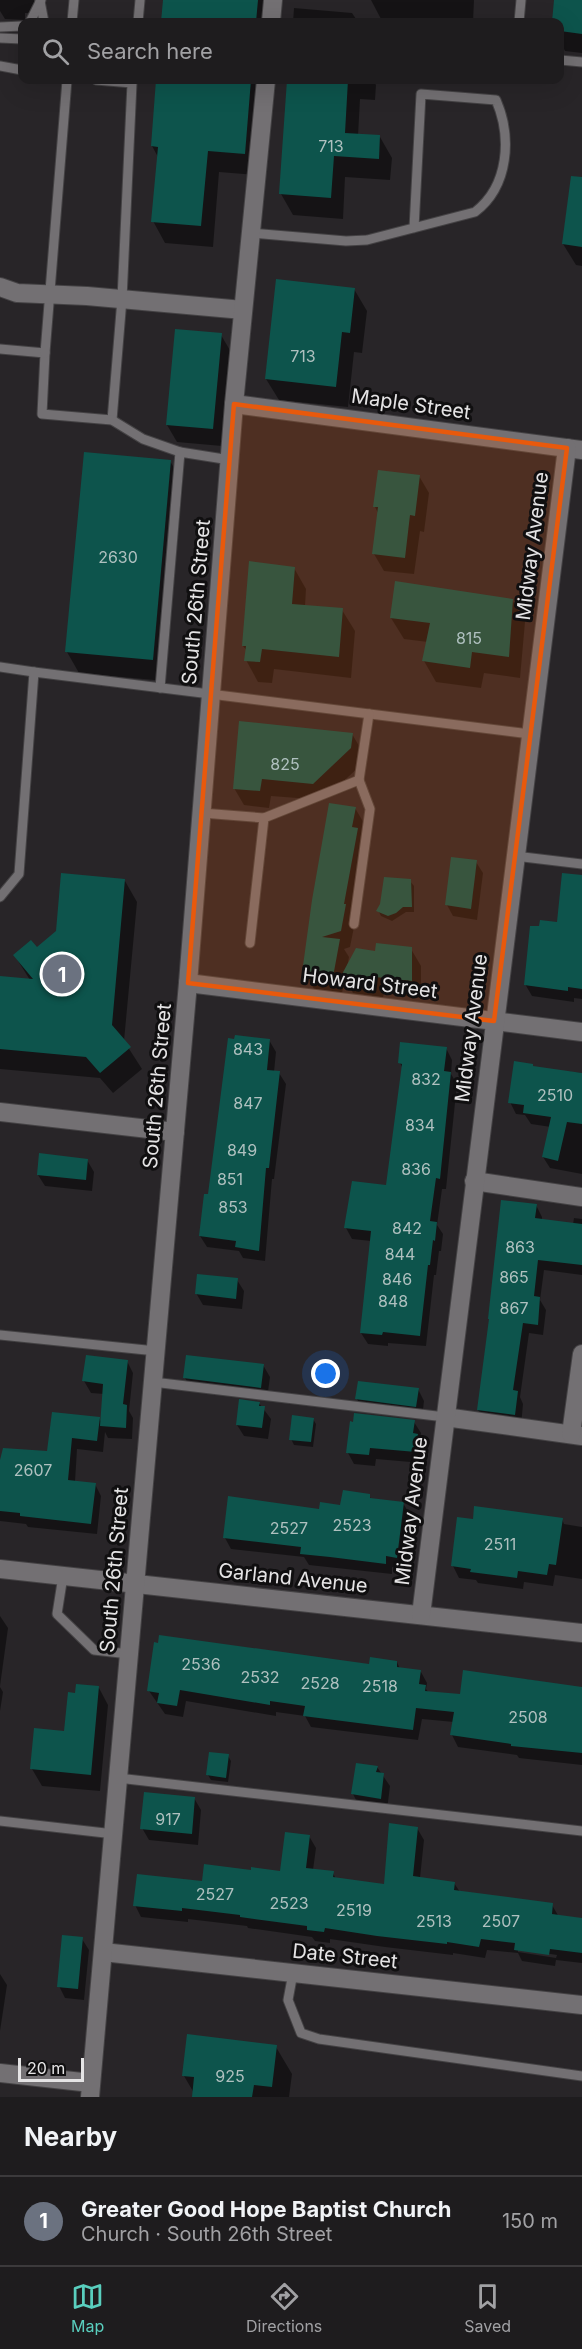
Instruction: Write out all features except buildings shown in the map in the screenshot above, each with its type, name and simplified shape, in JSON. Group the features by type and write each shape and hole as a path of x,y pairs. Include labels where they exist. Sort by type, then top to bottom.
{"street":[{"path":"271,18 273,0"},
{"name":"South 26th Street","path":"91,2090 189,983 234,404 266,84"},
{"path":"0,287 17,293 122,299 243,310"},
{"name":"Maple Street","path":"234,404 574,449"},
{"name":"Midway Avenue","path":"421,1615 530,734 574,449"},
{"name":"Howard Street","path":"189,983 582,1032"},
{"path":"0,1112 176,1132"},
{"path":"474,1181 582,1197"},
{"path":"445,1417 576,1435 582,1354"},
{"name":"Garland Avenue","path":"0,1569 582,1633"},
{"name":"Date Street","path":"104,1952 582,2005"},
{"path":"0,2073 91,2090"}],"lane":[{"path":"72,18 74,0"},
{"path":"138,18 140,0"},
{"path":"519,18 521,0"},
{"path":"32,18 40,1"},
{"path":"40,1 43,18"},
{"path":"0,27 18,26"},
{"path":"0,38 18,39"},
{"path":"564,60 582,62"},
{"path":"0,66 18,69"},
{"path":"67,84 49,295 42,414 112,420 143,439 180,452 230,460"},
{"path":"112,420 122,299 132,84"},
{"path":"251,233 346,241 367,240 414,228 475,212 488,202 499,186 505,159 502,114 496,99 421,94 414,228"},
{"path":"0,349 45,353"},
{"path":"160,688 180,452"},
{"path":"0,667 530,734"},
{"path":"0,897 18,874 34,672"},
{"path":"354,924 370,809 359,780 369,714"},
{"path":"202,813 264,818 359,780"},
{"path":"250,943 264,818"},
{"path":"515,856 582,864"},
{"path":"0,1335 156,1351"},
{"path":"153,1382 445,1417"},
{"path":"63,1576 57,1614 94,1650 129,1654"},
{"path":"118,1778 582,1831"},
{"path":"0,1821 114,1834"},
{"path":"293,1973 288,2000 301,2033 319,2039 582,2076"}],"highlighted area":[{"path":"234,404 567,448 494,1021 188,983"}],"place":[{"name":"Greater Good Hope Baptist Church","path":"62,974"}]}
